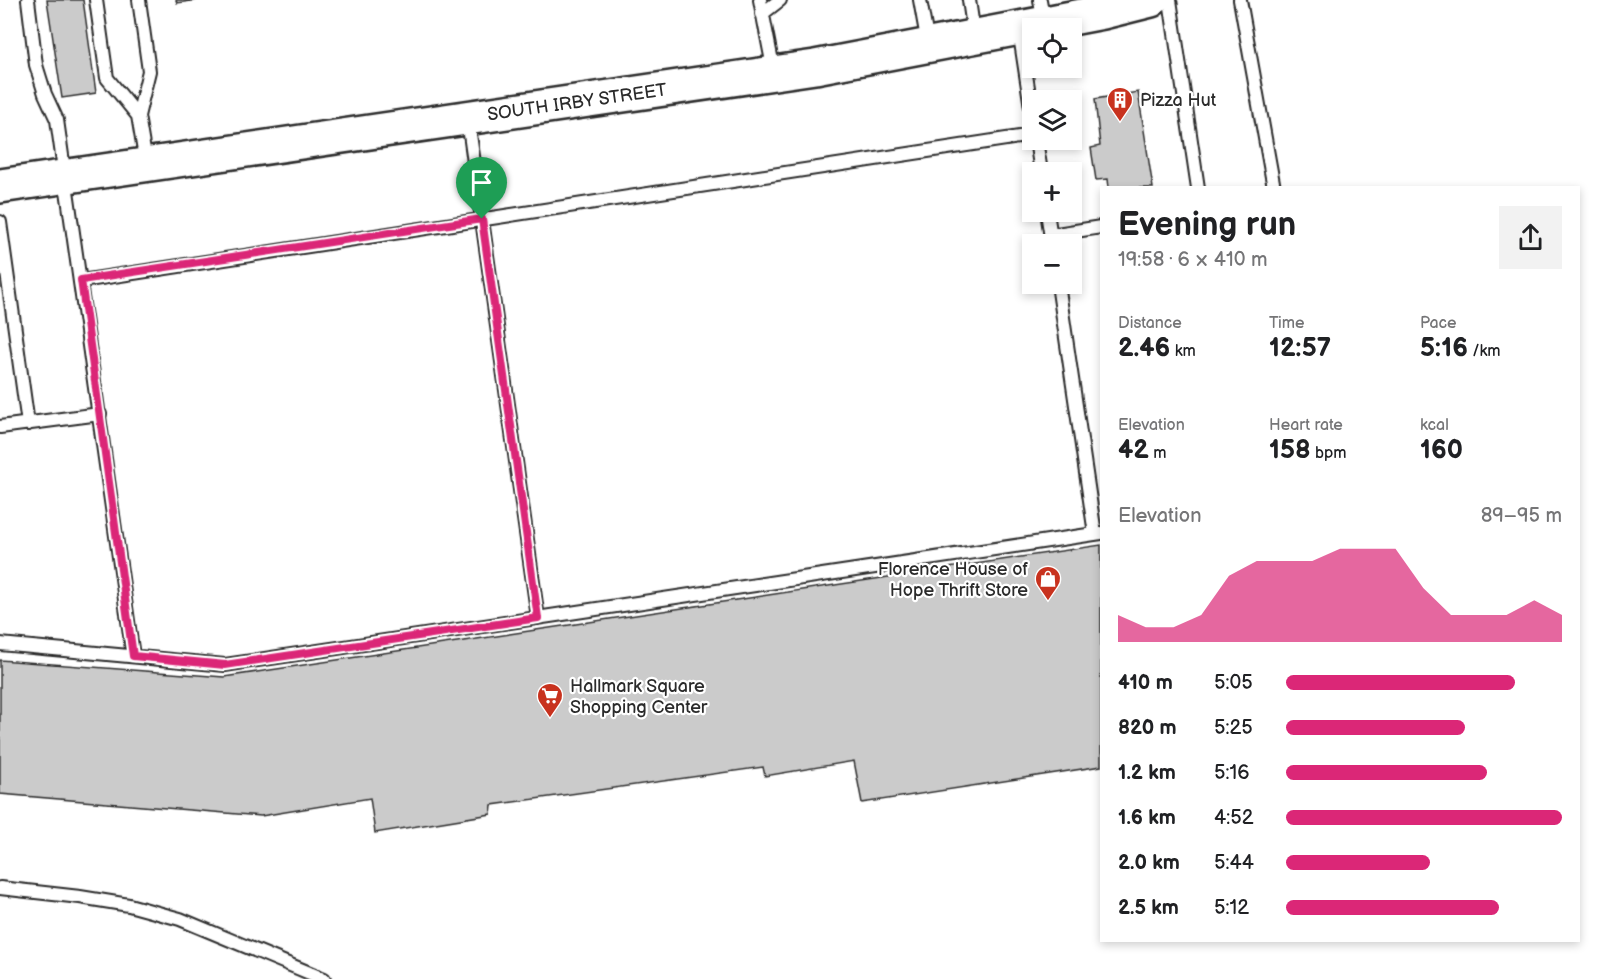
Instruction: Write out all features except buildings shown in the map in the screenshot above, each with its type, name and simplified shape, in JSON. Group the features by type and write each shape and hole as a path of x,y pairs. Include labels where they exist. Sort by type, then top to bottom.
{"main road":[{"name":"SOUTH IRBY STREET","path":"0,186 774,73 975,37 1034,17 1151,0"}],"lane":[{"path":"28,0 36,65 45,94 57,120 133,656"},
{"path":"96,0 107,78 138,116"},
{"path":"139,0 148,71 138,116 146,165"},
{"path":"760,0 774,73"},
{"path":"762,14 780,0"},
{"path":"920,0 928,45"},
{"path":"969,0 975,37"},
{"path":"1170,0 1198,186"},
{"path":"1240,0 1274,186"},
{"path":"1032,90 1034,17"},
{"path":"467,117 538,618"},
{"path":"81,280 1022,137"},
{"path":"0,222 28,424"},
{"path":"1072,234 1100,226"},
{"path":"0,644 225,665 1098,534 1060,294"},
{"path":"0,427 100,414"},
{"path":"0,888 129,905 180,919 324,979"}],"place":[{"name":"Pizza Hut","path":"1120,123"},
{"name":"Florence House of Hope Thrift Store","path":"1048,602"},
{"name":"Hallmark Square Shopping Center","path":"550,719"}],"route":[{"path":"482,219 538,618 225,665 133,656 81,280 482,219"}]}
